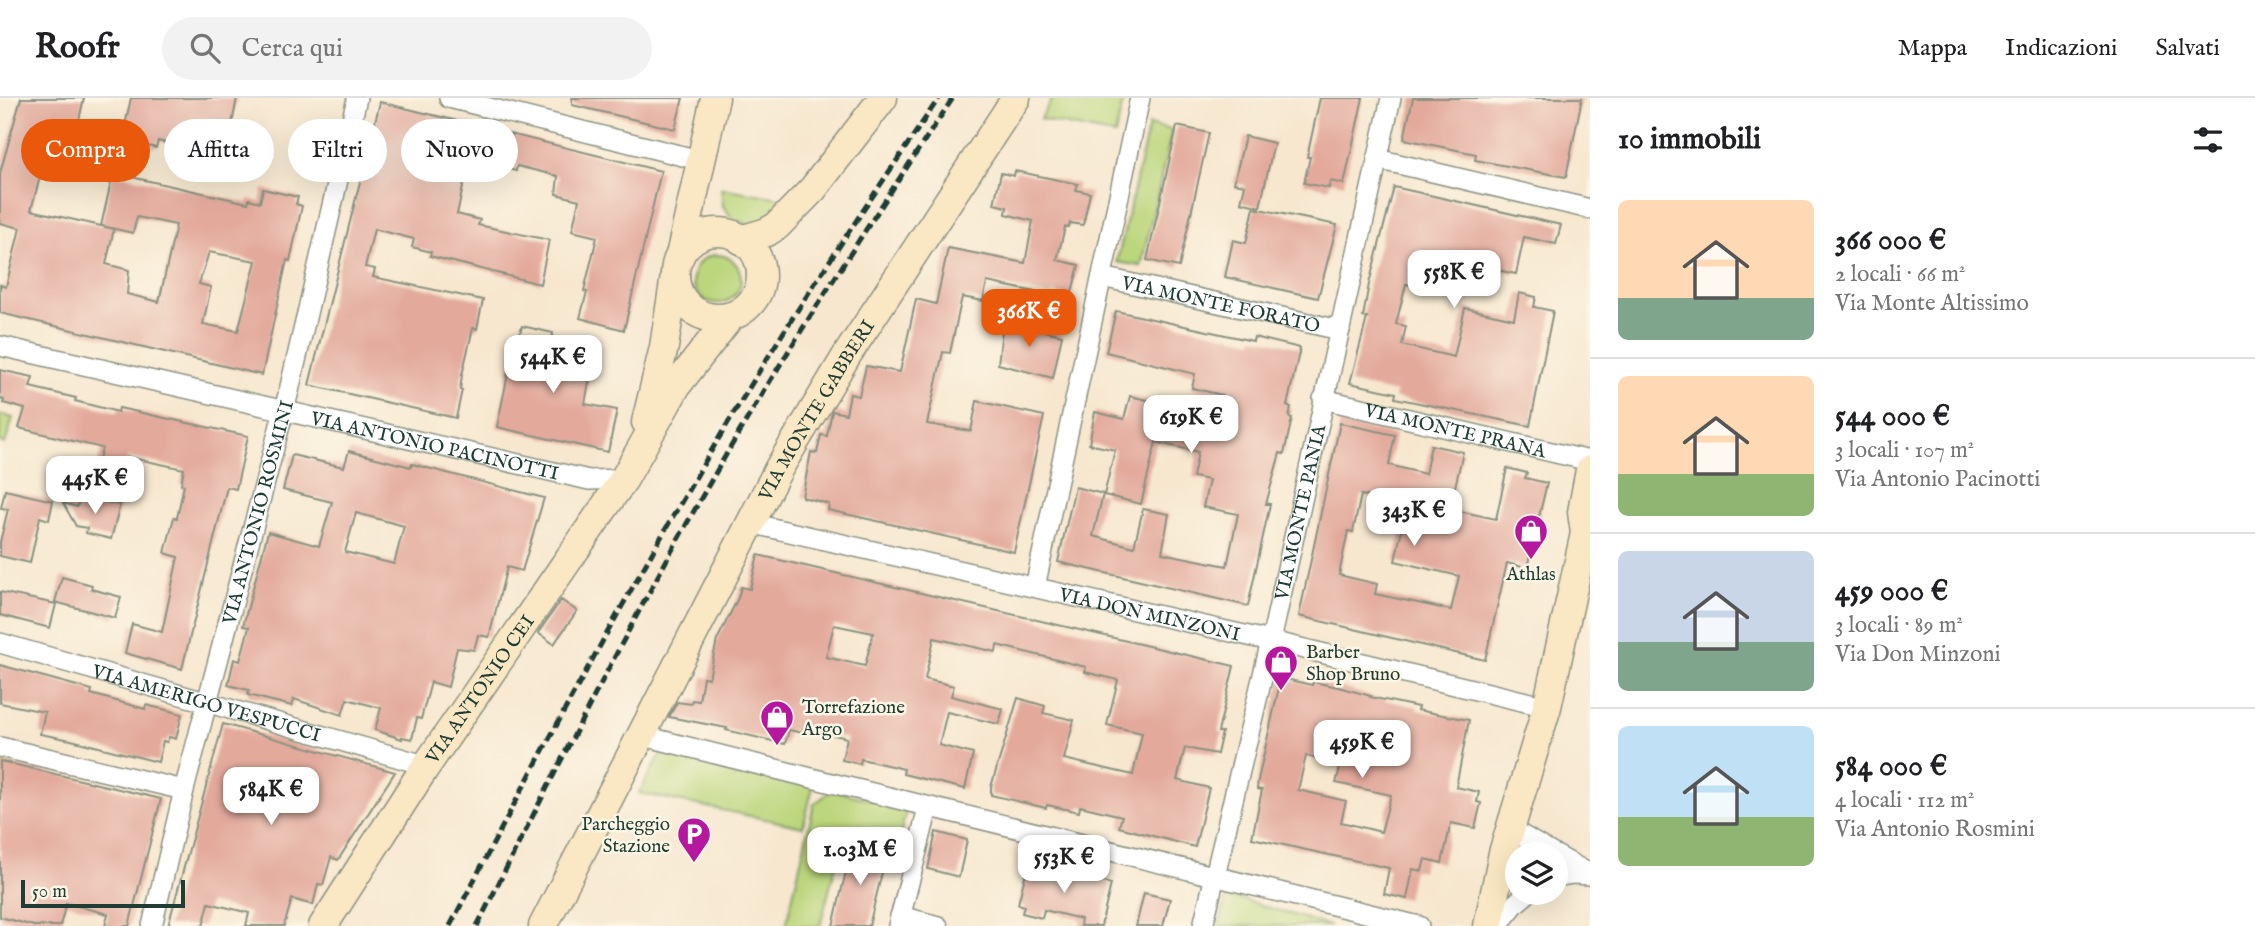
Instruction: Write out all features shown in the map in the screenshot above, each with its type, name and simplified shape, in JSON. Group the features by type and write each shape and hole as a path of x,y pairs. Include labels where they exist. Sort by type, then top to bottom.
{"street":[{"name":"VIA ANTONIO ROSMINI","path":"152,926 184,790 284,409 357,98"},
{"path":"449,98 703,160 712,208 733,236 757,256 761,278"},
{"name":"VIA ANTONIO CEI","path":"631,468 664,347 678,263 715,98"},
{"path":"813,189 761,278 752,302 742,312 730,317 706,317 686,303 679,293 678,263 691,242 715,233 733,236 767,232 777,226 813,189 883,98"},
{"name":"VIA MONTE GABBERI","path":"543,926 779,468 826,388 1016,98"},
{"path":"1035,587 1140,98"},
{"name":"VIA MONTE PANIA","path":"1203,926 1270,641 1391,98"},
{"path":"1377,159 1590,209"},
{"name":"VIA MONTE FORATO","path":"1102,277 1340,330"},
{"name":"VIA ANTONIO CEI","path":"323,926 428,764 631,468 677,385 730,317"},
{"name":"VIA ANTONIO PACINOTTI","path":"0,346 589,480 631,468"},
{"name":"VIA MONTE PRANA","path":"1324,399 1590,461"},
{"path":"1488,926 1510,828 1547,707 1589,529 1582,512 1590,470"},
{"name":"VIA DON MINZONI","path":"750,523 1547,707"},
{"name":"VIA AMERIGO VESPUCCI","path":"0,643 414,761"},
{"path":"640,735 928,808 1419,926"},
{"path":"0,747 184,790"},
{"path":"928,808 899,921 938,926"},
{"path":"1510,828 1533,842"},
{"path":"1568,863 1590,875"},
{"path":"1568,874 1590,875"},
{"path":"1497,926 1514,905"}],"green space":[{"path":"1053,98 1124,98 1115,135 1040,119"},
{"path":"1149,125 1172,130 1141,266 1117,262"},
{"path":"721,188 786,199 769,219 749,224 733,219 723,206"},
{"path":"717,255 734,262 741,279 734,296 717,303 700,296 693,279 700,262"},
{"path":"0,414 13,418 5,444 0,442"},
{"path":"665,747 814,783 803,827 639,793"},
{"path":"832,790 907,809 896,849 843,837 820,926 786,926 814,804"},
{"path":"1227,895 1330,926 1219,926"}],"building":[{"path":"21,98 84,98 79,119 21,119 21,182 39,182 31,210 101,226 111,182 150,181 248,203 249,199 260,202 263,189 298,197 296,204 302,206 290,261 287,260 262,375 0,313 0,285 6,287 20,228 0,223 0,173","holes":["137,217 176,225 159,302 127,294 129,270 106,264 114,229 102,226 133,233","209,252 256,261 238,331 203,324 211,287 199,284"]},
{"path":"131,98 237,98 233,119 164,119 164,142 158,141 156,148 150,146 150,119 126,119"},
{"path":"572,98 683,98 675,129 572,105"},
{"path":"1320,98 1363,98 1344,184 1330,181 1329,188 1304,183"},
{"path":"1413,98 1582,98 1566,177 1475,160 1476,154 1404,139"},
{"path":"380,102 449,119 401,119 401,182 464,182 457,214 480,220 478,225 549,240 540,284 430,256 431,252 412,247 414,239 374,229 365,267 375,269 373,277 483,300 462,375 456,418 309,385 360,182 387,182 387,119 376,119"},
{"path":"1177,126 1209,133 1179,267 1147,260"},
{"path":"518,136 661,171 624,330 580,318 597,237 572,231 579,200 556,194 558,176 518,166"},
{"path":"1245,136 1274,143 1260,207 1241,202 1245,185 1234,183"},
{"path":"1015,171 1078,184 1076,190 1090,193 1083,225 1070,223 1069,227 1065,227 1057,260 1079,265 1071,296 1051,292 1050,295 987,282 983,301 962,297 950,353 943,352 927,424 971,431 977,401 1044,416 1014,552 828,510 829,504 802,497 811,452 817,453 821,435 827,436 832,411 846,414 850,394 859,396 866,366 900,372 916,299 936,304 948,248 1025,263 1033,221 1006,214 1007,207 994,204 1001,173 1014,176"},
{"path":"1394,187 1561,225 1556,244 1524,237 1516,274 1487,268 1485,278 1459,272 1456,288 1426,280 1417,281 1416,286 1406,284 1396,324 1406,326 1402,345 1454,357 1465,308 1514,319 1519,293 1536,297 1534,307 1553,311 1530,426 1395,398 1396,393 1350,383 1367,318 1363,317 1369,284"},
{"path":"1254,208 1337,225 1318,298 1225,277 1233,240 1246,243"},
{"path":"1116,311 1253,341 1254,337 1300,348 1287,406 1291,407 1289,417 1292,418 1284,454 1280,453 1266,504 1270,504 1248,606 1058,562 1075,487 1103,494 1093,536 1134,547 1143,509 1169,514 1162,553 1227,566 1238,514 1203,507 1209,480 1193,477 1198,452 1156,442 1141,504 1104,495 1115,450 1089,444 1095,412 1124,419 1130,396 1168,405 1164,420 1214,432 1222,395 1192,388 1195,374 1106,352"},
{"path":"1003,323 1044,329 1062,335 1053,378 998,364"},
{"path":"522,326 553,333 551,351 593,360 585,404 617,410 608,452 497,427 515,340 518,341"},
{"path":"0,370 33,377 30,387 76,398 75,401 118,412 119,408 248,436 236,489 227,487 182,669 125,653 132,624 162,632 178,557 165,553 174,517 177,518 184,485 181,484 184,469 128,457 124,473 97,467 102,448 19,428 25,409 3,403 4,400 0,399"},
{"path":"1340,423 1395,435 1389,465 1425,474 1431,445 1463,452 1450,509 1496,519 1507,468 1527,473 1525,478 1547,483 1527,568 1507,563 1485,660 1299,616","holes":["1361,495 1407,506 1395,561 1459,576 1451,610 1375,594 1377,584 1339,575 1348,531 1353,532"]},
{"path":"349,451 411,467 412,464 544,498 522,571 507,567 489,637 478,635 474,650 457,648 448,687 431,682 421,719 417,718 412,739 402,739 375,730 381,708 347,699 342,715 294,699 292,706 248,695 249,690 228,685 234,659 240,661 249,627 243,626 268,532 319,546 332,502 283,490 292,455 344,467","holes":["356,513 404,526 394,564 345,552"]},
{"path":"5,490 53,501 49,520 40,517 30,563 0,556 0,542 8,509 1,508"},
{"path":"80,496 120,505 111,539 86,533 87,528 76,526 63,503 77,507"},
{"path":"758,555 1234,666 1218,732 1222,732 1217,754 1185,748 1177,780 1209,788 1195,847 1119,827 1122,816 1080,806 1079,812 1047,805 1046,808 991,795 991,787 1018,698 1045,706 1043,713 1074,720 1064,759 1133,775 1142,733 1107,725 1118,680 1085,672 1086,667 997,645 996,652 934,638 925,679 954,686 951,696 1003,709 999,724 947,712 939,745 973,754 965,789 903,774 904,769 861,759 860,764 842,760 847,738 804,728 803,733 789,730 785,744 726,730 727,728 669,717 677,702 691,704 692,700 699,701 703,677 709,678 717,640 741,587 750,589","holes":["834,625 873,633 865,666 826,657"]},
{"path":"62,577 121,597 115,618 55,602"},
{"path":"0,592 56,604 50,628 0,615"},
{"path":"561,600 577,611 554,644 538,633"},
{"path":"0,665 92,690 91,694 145,709 146,705 182,714 176,739 169,737 167,742 163,741 158,762 40,734 45,712 0,703"},
{"path":"1281,678 1338,687 1418,707 1417,710 1469,720 1456,787 1479,792 1477,802 1481,803 1475,828 1451,823 1442,863 1425,859 1422,871 1413,869 1407,899 1384,894 1389,868 1252,838 1262,790 1257,789","holes":["1306,756 1341,764 1336,783 1391,795 1381,832 1341,822 1346,801 1298,790"]},
{"path":"223,724 395,772 338,860 331,857 323,885 318,884 313,905 292,899 284,926 246,926 249,913 209,903 203,926 168,926"},
{"path":"0,761 161,799 129,926 105,926 108,914 66,903 60,926 34,926 0,917"},
{"path":"936,832 967,840 959,877 928,869"},
{"path":"853,842 878,848 877,853 886,856 869,926 833,926"},
{"path":"1028,864 1111,884 1101,926 1080,926 1081,919 1044,910 1042,918 1022,913 1024,906 1018,904"},
{"path":"1144,893 1170,899 1163,926 1136,926"}],"railway":[{"path":"450,926 566,707 730,419 793,317 939,98"},
{"path":"477,926 619,649 708,486 827,290 953,98"}],"place":[{"name":"Athlas","path":"1531,561"},
{"name":"Barber Shop Bruno","path":"1281,692"},
{"name":"Torrefazione Argo","path":"777,747"},
{"name":"Parcheggio Stazione","path":"694,864"}]}
